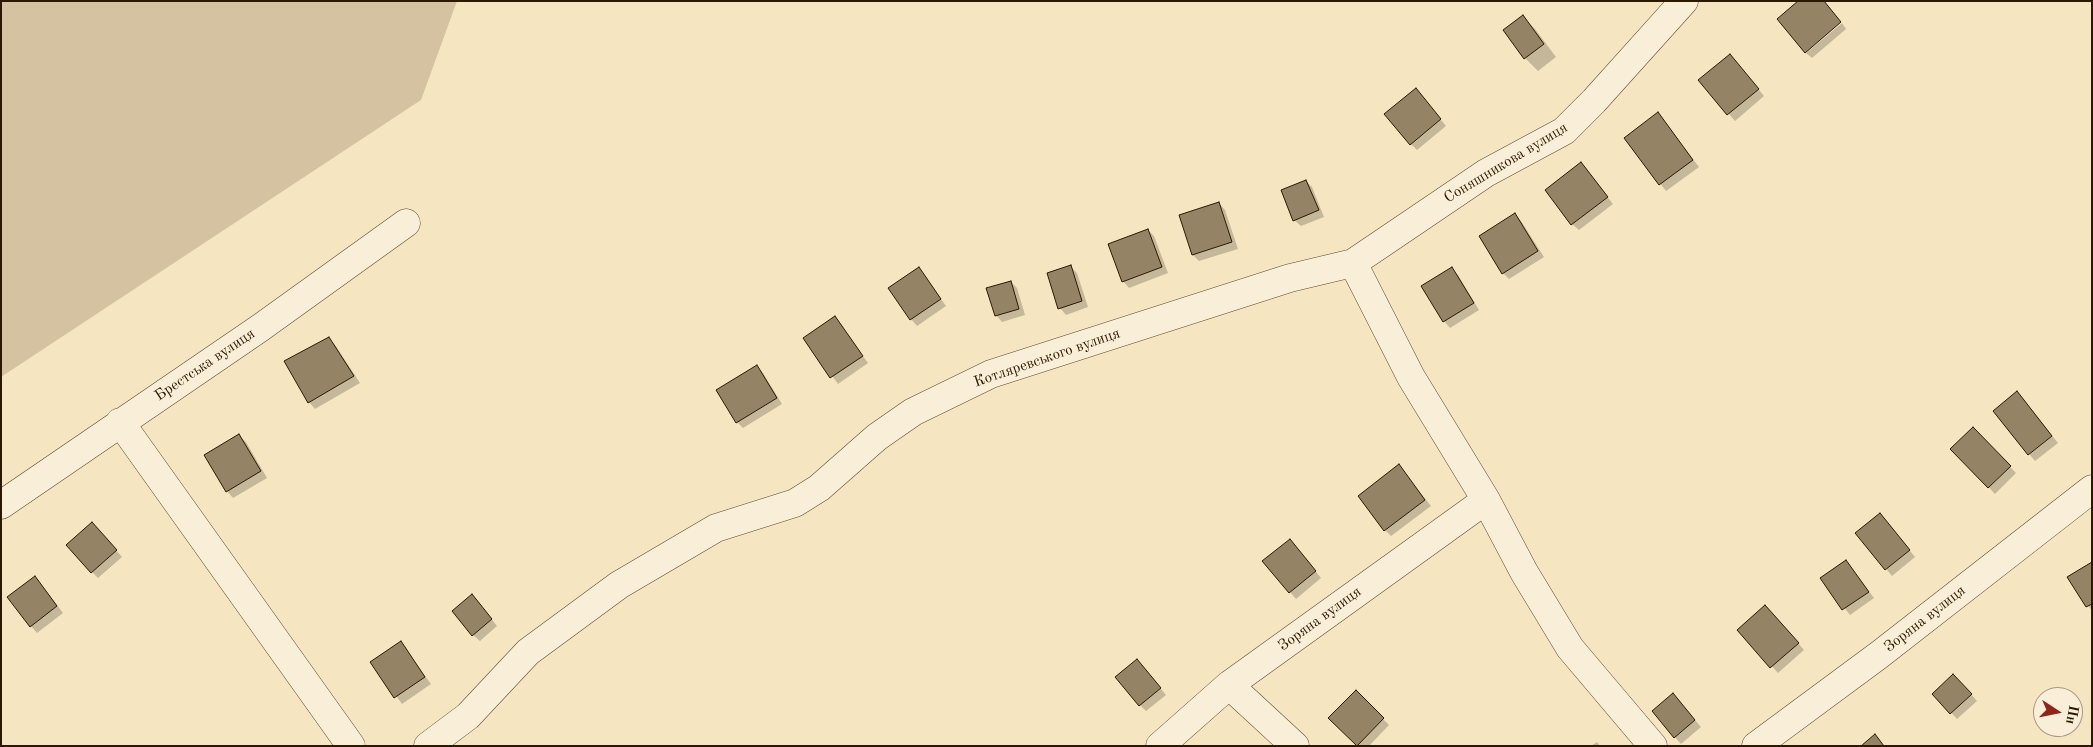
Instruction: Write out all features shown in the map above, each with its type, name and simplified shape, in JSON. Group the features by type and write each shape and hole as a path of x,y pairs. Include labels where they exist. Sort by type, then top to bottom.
{"street":[{"name":"Соняшникова вулиця","path":"1352,263 1486,173 1564,131 1594,102 1684,1"},
{"name":"Брестська вулиця","path":"1,505 260,328 406,223"},
{"path":"1352,263 1411,377 1486,500 1524,572 1570,648 1653,746"},
{"name":"Котляревського вулиця","path":"428,746 468,716 528,652 619,585 716,528 795,503 819,488 877,437 913,412 992,374 1290,278 1352,263"},
{"path":"120,422 351,746"},
{"name":"Зоряна вулиця","path":"1756,746 1879,655 2092,489"},
{"name":"Зоряна вулиця","path":"1160,746 1229,685 1486,500"},
{"path":"1229,685 1295,746"}],"shaded area":[{"path":"1,1 457,1 421,100 1,377"}],"building":[{"path":"1798,1 1824,1 1841,22 1805,53 1777,19"},
{"path":"1523,15 1544,44 1524,59 1503,30"},
{"path":"1730,54 1759,89 1727,115 1698,80"},
{"path":"1416,88 1441,119 1410,145 1384,114"},
{"path":"1658,112 1693,160 1659,185 1624,138"},
{"path":"1581,162 1608,197 1571,225 1545,190"},
{"path":"1306,180 1319,210 1293,221 1281,190"},
{"path":"1219,202 1232,242 1192,255 1179,215"},
{"path":"1515,213 1538,251 1502,274 1479,236"},
{"path":"1148,229 1162,267 1122,282 1108,244"},
{"path":"1071,265 1082,301 1058,309 1047,273"},
{"path":"919,267 941,299 910,320 888,288"},
{"path":"1452,267 1474,303 1443,322 1421,286"},
{"path":"1011,281 1019,309 995,316 986,288"},
{"path":"835,316 863,356 830,378 803,338"},
{"path":"329,337 354,376 308,403 284,361"},
{"path":"757,365 777,398 736,423 716,390"},
{"path":"2017,391 2052,436 2028,455 1993,411"},
{"path":"1973,427 2011,466 1988,488 1950,449"},
{"path":"239,434 261,471 226,492 204,455"},
{"path":"1399,464 1425,500 1384,531 1358,496"},
{"path":"1880,513 1910,550 1885,570 1855,533"},
{"path":"92,522 117,550 91,573 66,545"},
{"path":"1290,539 1316,571 1289,593 1262,561"},
{"path":"1846,560 1869,592 1842,610 1820,578"},
{"path":"2092,562 2092,604 2086,607 2067,577"},
{"path":"35,576 57,606 30,627 7,597"},
{"path":"472,594 492,619 472,636 452,611"},
{"path":"1765,605 1799,643 1770,668 1737,630"},
{"path":"401,641 425,677 394,698 370,662"},
{"path":"1137,659 1161,688 1139,706 1115,677"},
{"path":"1953,674 1972,694 1950,714 1932,694"},
{"path":"1356,690 1384,718 1357,746 1328,718"},
{"path":"1673,693 1695,720 1674,738 1652,711"},
{"path":"1875,734 1884,746 1861,746"}]}
